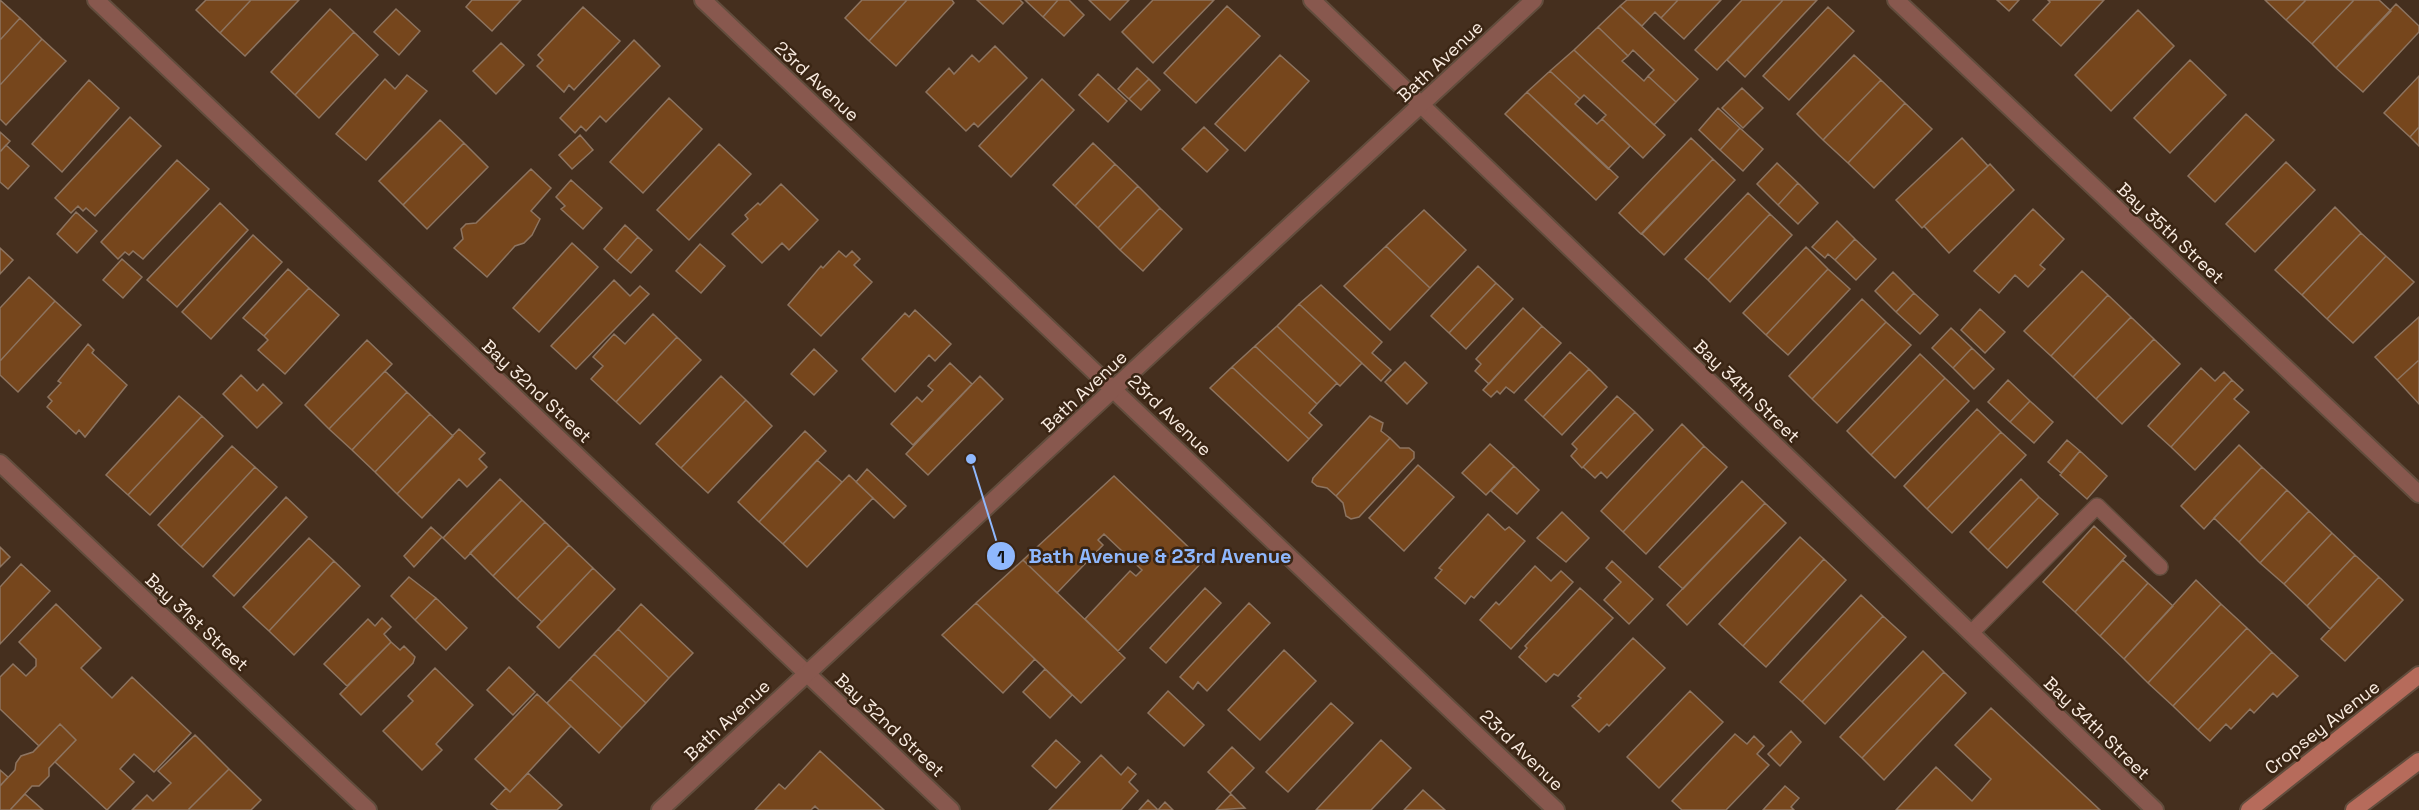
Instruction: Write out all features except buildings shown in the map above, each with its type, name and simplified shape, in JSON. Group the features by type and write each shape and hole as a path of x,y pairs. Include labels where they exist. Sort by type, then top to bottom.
{"main road":[{"name":"Cropsey Avenue","path":"2249,810 2419,675"},
{"path":"2354,810 2419,761"}],"street":[{"name":"Bay 32nd Street","path":"96,0 951,810"},
{"name":"23rd Avenue","path":"704,0 1115,388 1556,810"},
{"name":"Bay 34th Street","path":"1312,0 2155,810"},
{"name":"Bath Avenue","path":"660,810 806,672 1534,0"},
{"name":"Bay 35th Street","path":"1896,0 2419,494"},
{"name":"Bay 31st Street","path":"0,463 368,810"}],"lane":[{"path":"1971,633 2097,506 2160,567"}],"place":[{"name":"Bath Avenue & 23rd Avenue","path":"971,459"}]}
